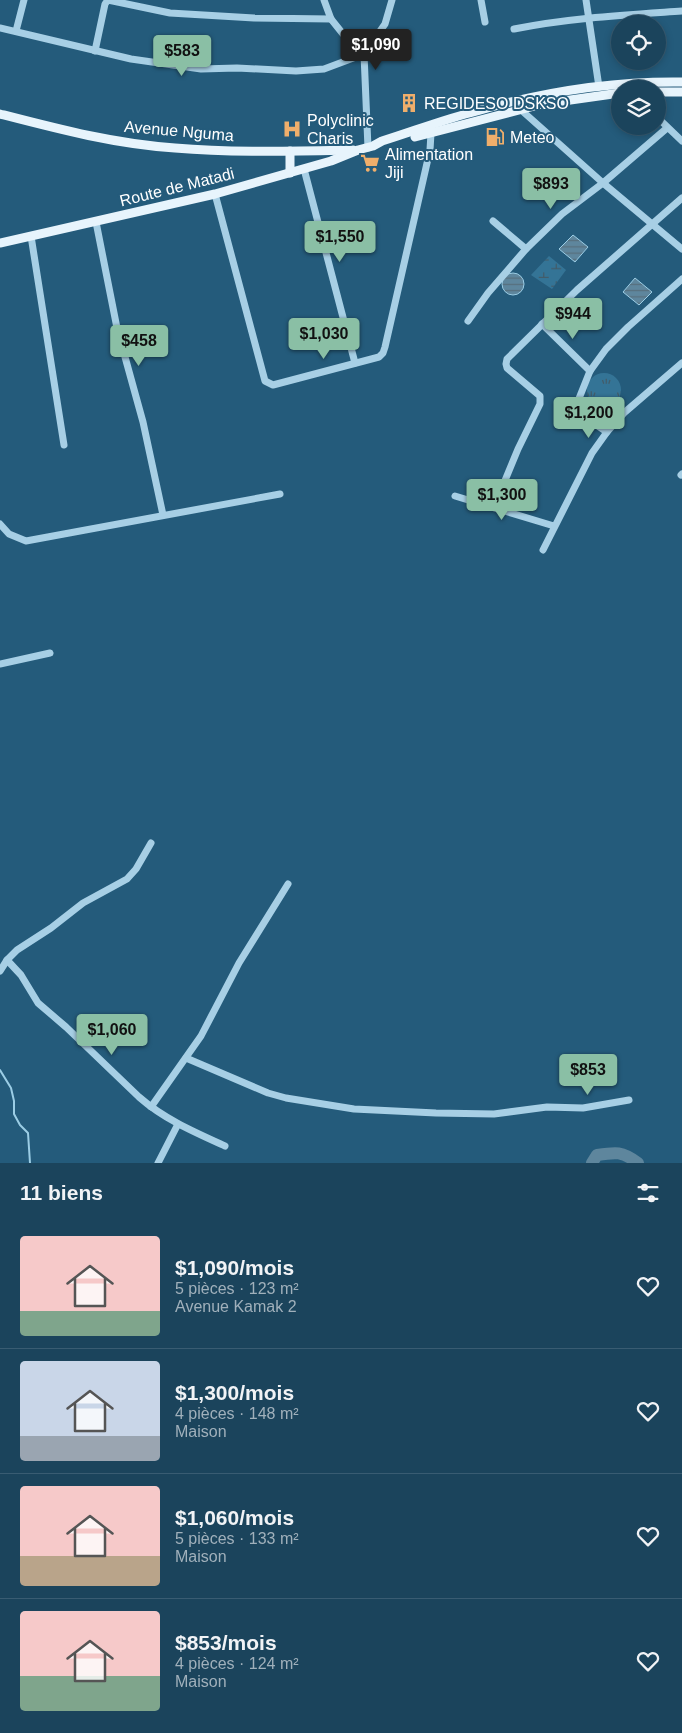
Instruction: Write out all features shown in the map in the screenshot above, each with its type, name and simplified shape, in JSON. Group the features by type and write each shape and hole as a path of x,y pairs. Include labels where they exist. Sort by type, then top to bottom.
{"main road":[{"path":"666,84 682,82"},
{"path":"358,150 431,133 551,94 611,87"},
{"path":"666,92 682,92"},
{"path":"371,147 382,141 476,111 520,109 551,102 611,94"},
{"name":"Avenue Nguma","path":"0,114 90,136 174,148 249,152 358,150"},
{"name":"Route de Matadi","path":"0,243 215,194 331,161 358,150"},
{"path":"290,152 290,173"}],"street":[{"path":"16,32 24,0"},
{"path":"95,51 105,4 108,0 170,13 254,18 331,19"},
{"path":"324,0 331,19 343,34 364,54 371,147"},
{"path":"0,28 95,51 201,69 296,71 324,69 364,54 385,24 392,0"},
{"path":"481,0 485,22"},
{"path":"586,0 599,87"},
{"path":"514,29 548,22 589,17 682,11"},
{"path":"520,109 682,249"},
{"path":"468,322 488,293 526,249 562,214 604,183 667,128 682,141"},
{"path":"215,194 265,381 272,384 379,357 383,353 430,150 431,133"},
{"path":"304,169 356,362"},
{"path":"494,507 518,449 540,404 540,396 507,368 507,359 542,324 682,198"},
{"path":"493,221 526,249"},
{"path":"96,222 117,328 143,422 164,515"},
{"path":"31,236 64,445"},
{"path":"607,432 586,418 578,401 590,371 606,349 628,327 682,280"},
{"path":"542,324 590,371"},
{"path":"543,550 592,453 607,432 625,412 682,363"},
{"path":"0,524 9,534 26,541 280,494"},
{"path":"455,496 554,526"},
{"path":"0,664 50,653"},
{"path":"0,971 17,950 51,928 83,903 126,879 136,869 151,843"},
{"path":"151,1107 201,1036 239,963 288,884"},
{"path":"7,960 25,981 38,1003 151,1107 178,1124 225,1146"},
{"path":"186,1058 277,1096 327,1106 354,1109 494,1114 547,1107 582,1108 629,1100"},
{"path":"158,1163 178,1124"}],"green space":[{"path":"549,256 566,270 552,289 531,275"},
{"path":"604,373 611,374 616,378 620,383 620,397 616,402 611,406 604,407 597,406 592,402 588,397 587,390 588,383 592,378 597,374"}],"shaded area":[{"path":"573,235 588,247 575,262 559,249"},
{"path":"513,273 521,276 524,284 521,292 513,295 505,292 502,284 505,276"},
{"path":"635,278 652,292 639,305 623,292"}],"waterway":[{"path":"0,1070 11,1088 14,1114 20,1125 28,1133 30,1163"},
{"path":"592,1163 597,1155 614,1153 628,1156 638,1163"}],"place":[{"name":"REGIDESO DSKSO","path":"409,103"},
{"name":"Polyclinic Charis","path":"292,129"},
{"name":"Meteo","path":"495,137"},
{"name":"Alimentation Jiji","path":"370,163"}]}
